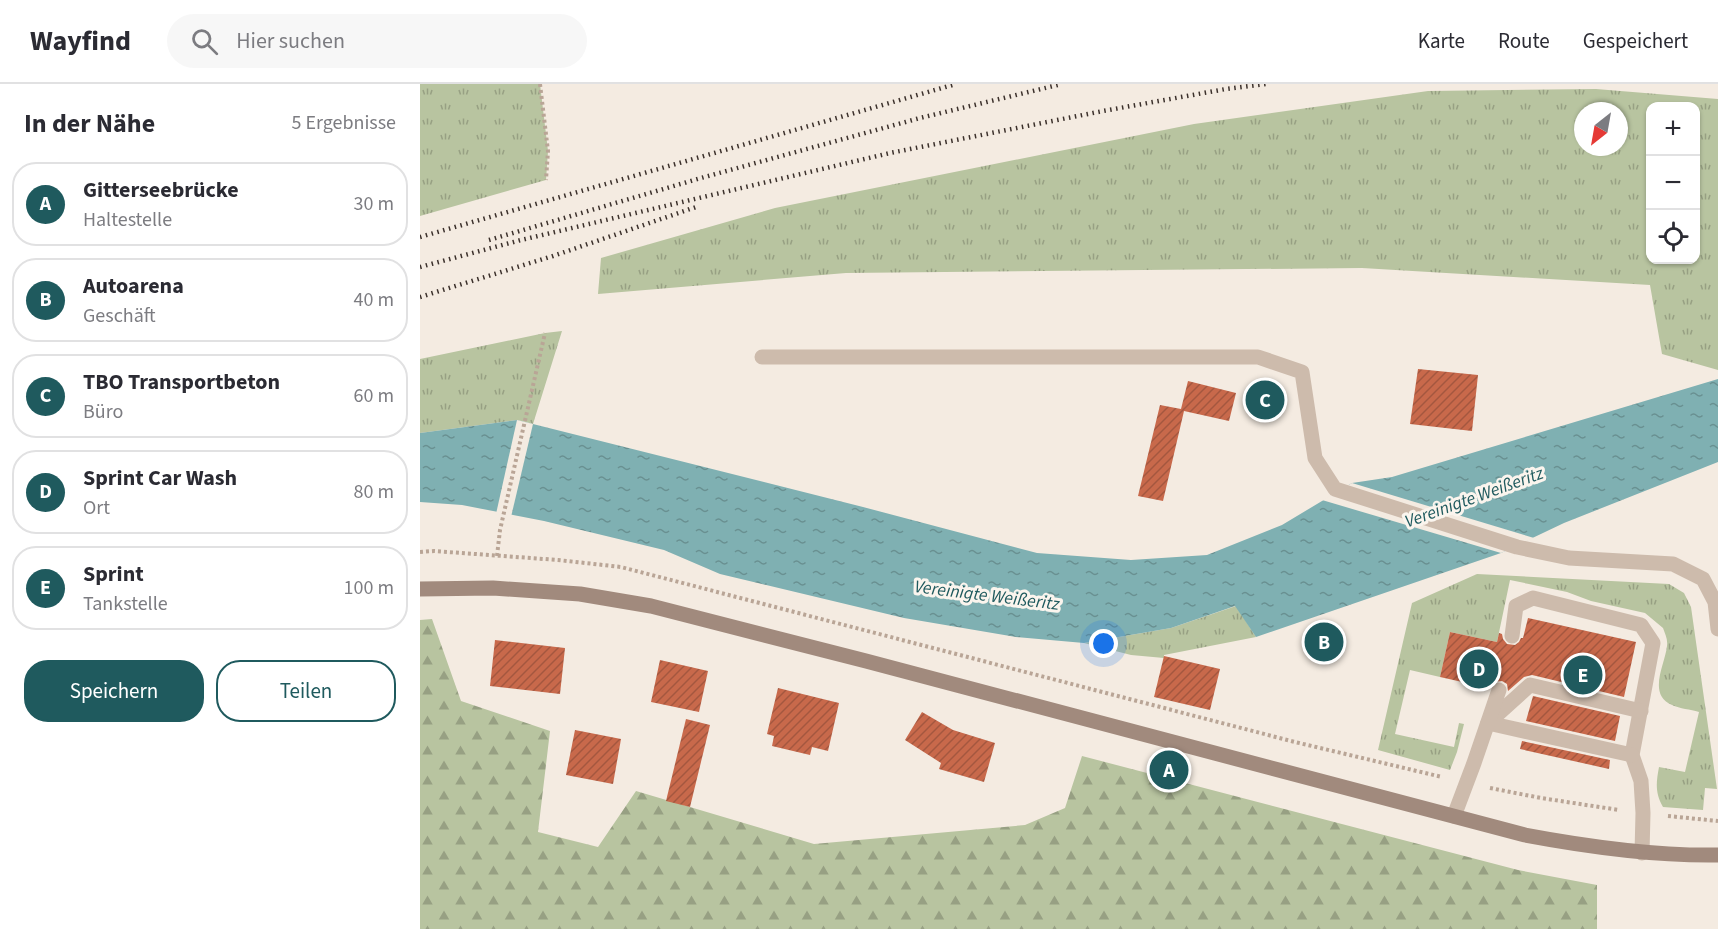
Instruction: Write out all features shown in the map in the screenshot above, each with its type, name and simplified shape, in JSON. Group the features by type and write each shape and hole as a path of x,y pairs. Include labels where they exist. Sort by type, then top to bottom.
{"main road":[{"path":"420,589 493,588 580,594 651,606 1525,835 1642,853 1718,855"}],"lane":[{"path":"762,357 1258,357 1302,372 1315,458 1335,489 1517,548 1569,558 1673,564 1703,579 1715,602 1718,629"},
{"path":"1512,636 1516,606 1533,598 1641,625 1653,643 1632,755 1641,781 1642,853"},
{"path":"1488,723 1530,685 1641,711"},
{"path":"1454,816 1499,690"},
{"path":"1488,723 1632,755"}],"path":[{"path":"540,84 548,151 546,180"},
{"path":"497,556 500,530 544,333"},
{"path":"420,552 434,551 558,560 621,567 1284,740 1466,783 1541,798 1718,821"}],"green space":[{"path":"420,84 540,84 548,151 546,180 420,216"},
{"path":"1596,89 1718,99 1718,370 1662,354 1650,285 1362,268 846,273 598,294 601,258 775,208 1194,124 1428,91"},
{"path":"562,331 533,424 517,420 420,433 420,359"},
{"path":"1477,574 1669,584 1684,593 1691,607 1717,789 1705,788 1703,810 1663,807 1657,792 1659,767 1685,772 1699,712 1672,705 1660,694 1659,678 1667,643 1663,628 1645,613 1591,601 1567,592 1510,580 1497,642 1450,632 1440,677 1410,670 1395,734 1454,747 1459,723 1464,724 1450,770 1378,750 1412,603"},
{"path":"1236,606 1256,637 1164,655 1164,658 1131,655 1084,643 1171,628"},
{"path":"432,619 461,701 550,731 538,832 598,847 636,791 814,844 1025,825 1065,808 1082,756 1518,870 1597,885 1597,929 420,929 420,620"}],"water":[{"name":"Vereinigte Weißeritz","path":"1718,379 1718,462 1564,523 1501,553 1256,637 1235,606 1171,628 1084,643 1016,637 904,618 720,574 664,550 544,521 462,505 420,502 420,433 517,420 1037,553 1131,560 1207,555 1282,525 1352,483 1392,477"}],"pier":[{"path":"517,420 533,424 511,517 496,514"},
{"path":"1352,483 1534,538 1501,553 1322,500"}],"building":[{"path":"1418,369 1478,375 1472,431 1410,424"},
{"path":"1188,381 1236,393 1229,421 1184,411 1163,501 1138,496 1160,405 1181,409"},
{"path":"1528,618 1636,642 1624,697 1532,675 1524,677 1508,691 1507,684 1502,681 1493,682 1489,688 1440,677 1450,632 1497,642 1499,633 1502,634 1507,644 1515,645 1523,638"},
{"path":"495,640 565,648 560,694 490,686"},
{"path":"1164,656 1220,669 1210,710 1154,697"},
{"path":"660,660 708,671 699,712 651,702"},
{"path":"778,688 839,703 828,751 812,747 810,755 772,746 774,736 767,734"},
{"path":"1533,696 1620,716 1615,741 1526,721"},
{"path":"922,712 953,730 995,743 984,782 939,769 941,763 905,740"},
{"path":"686,719 710,725 690,807 666,801"},
{"path":"575,730 621,739 613,784 566,775"},
{"path":"1522,741 1610,760 1609,769 1520,749"}],"railway":[{"path":"420,237 956,84"},
{"path":"489,240 701,178 920,118 1062,84"},
{"path":"420,267 521,240 890,153 1103,111 1266,84"},
{"path":"420,297 553,256 699,206"}],"place":[{"name":"TBO Transportbeton","path":"1265,400"},
{"name":"Autoarena","path":"1324,642"},
{"name":"Sprint Car Wash","path":"1479,669"},
{"name":"Sprint","path":"1583,675"},
{"name":"Gitterseebrücke","path":"1169,770"}]}
